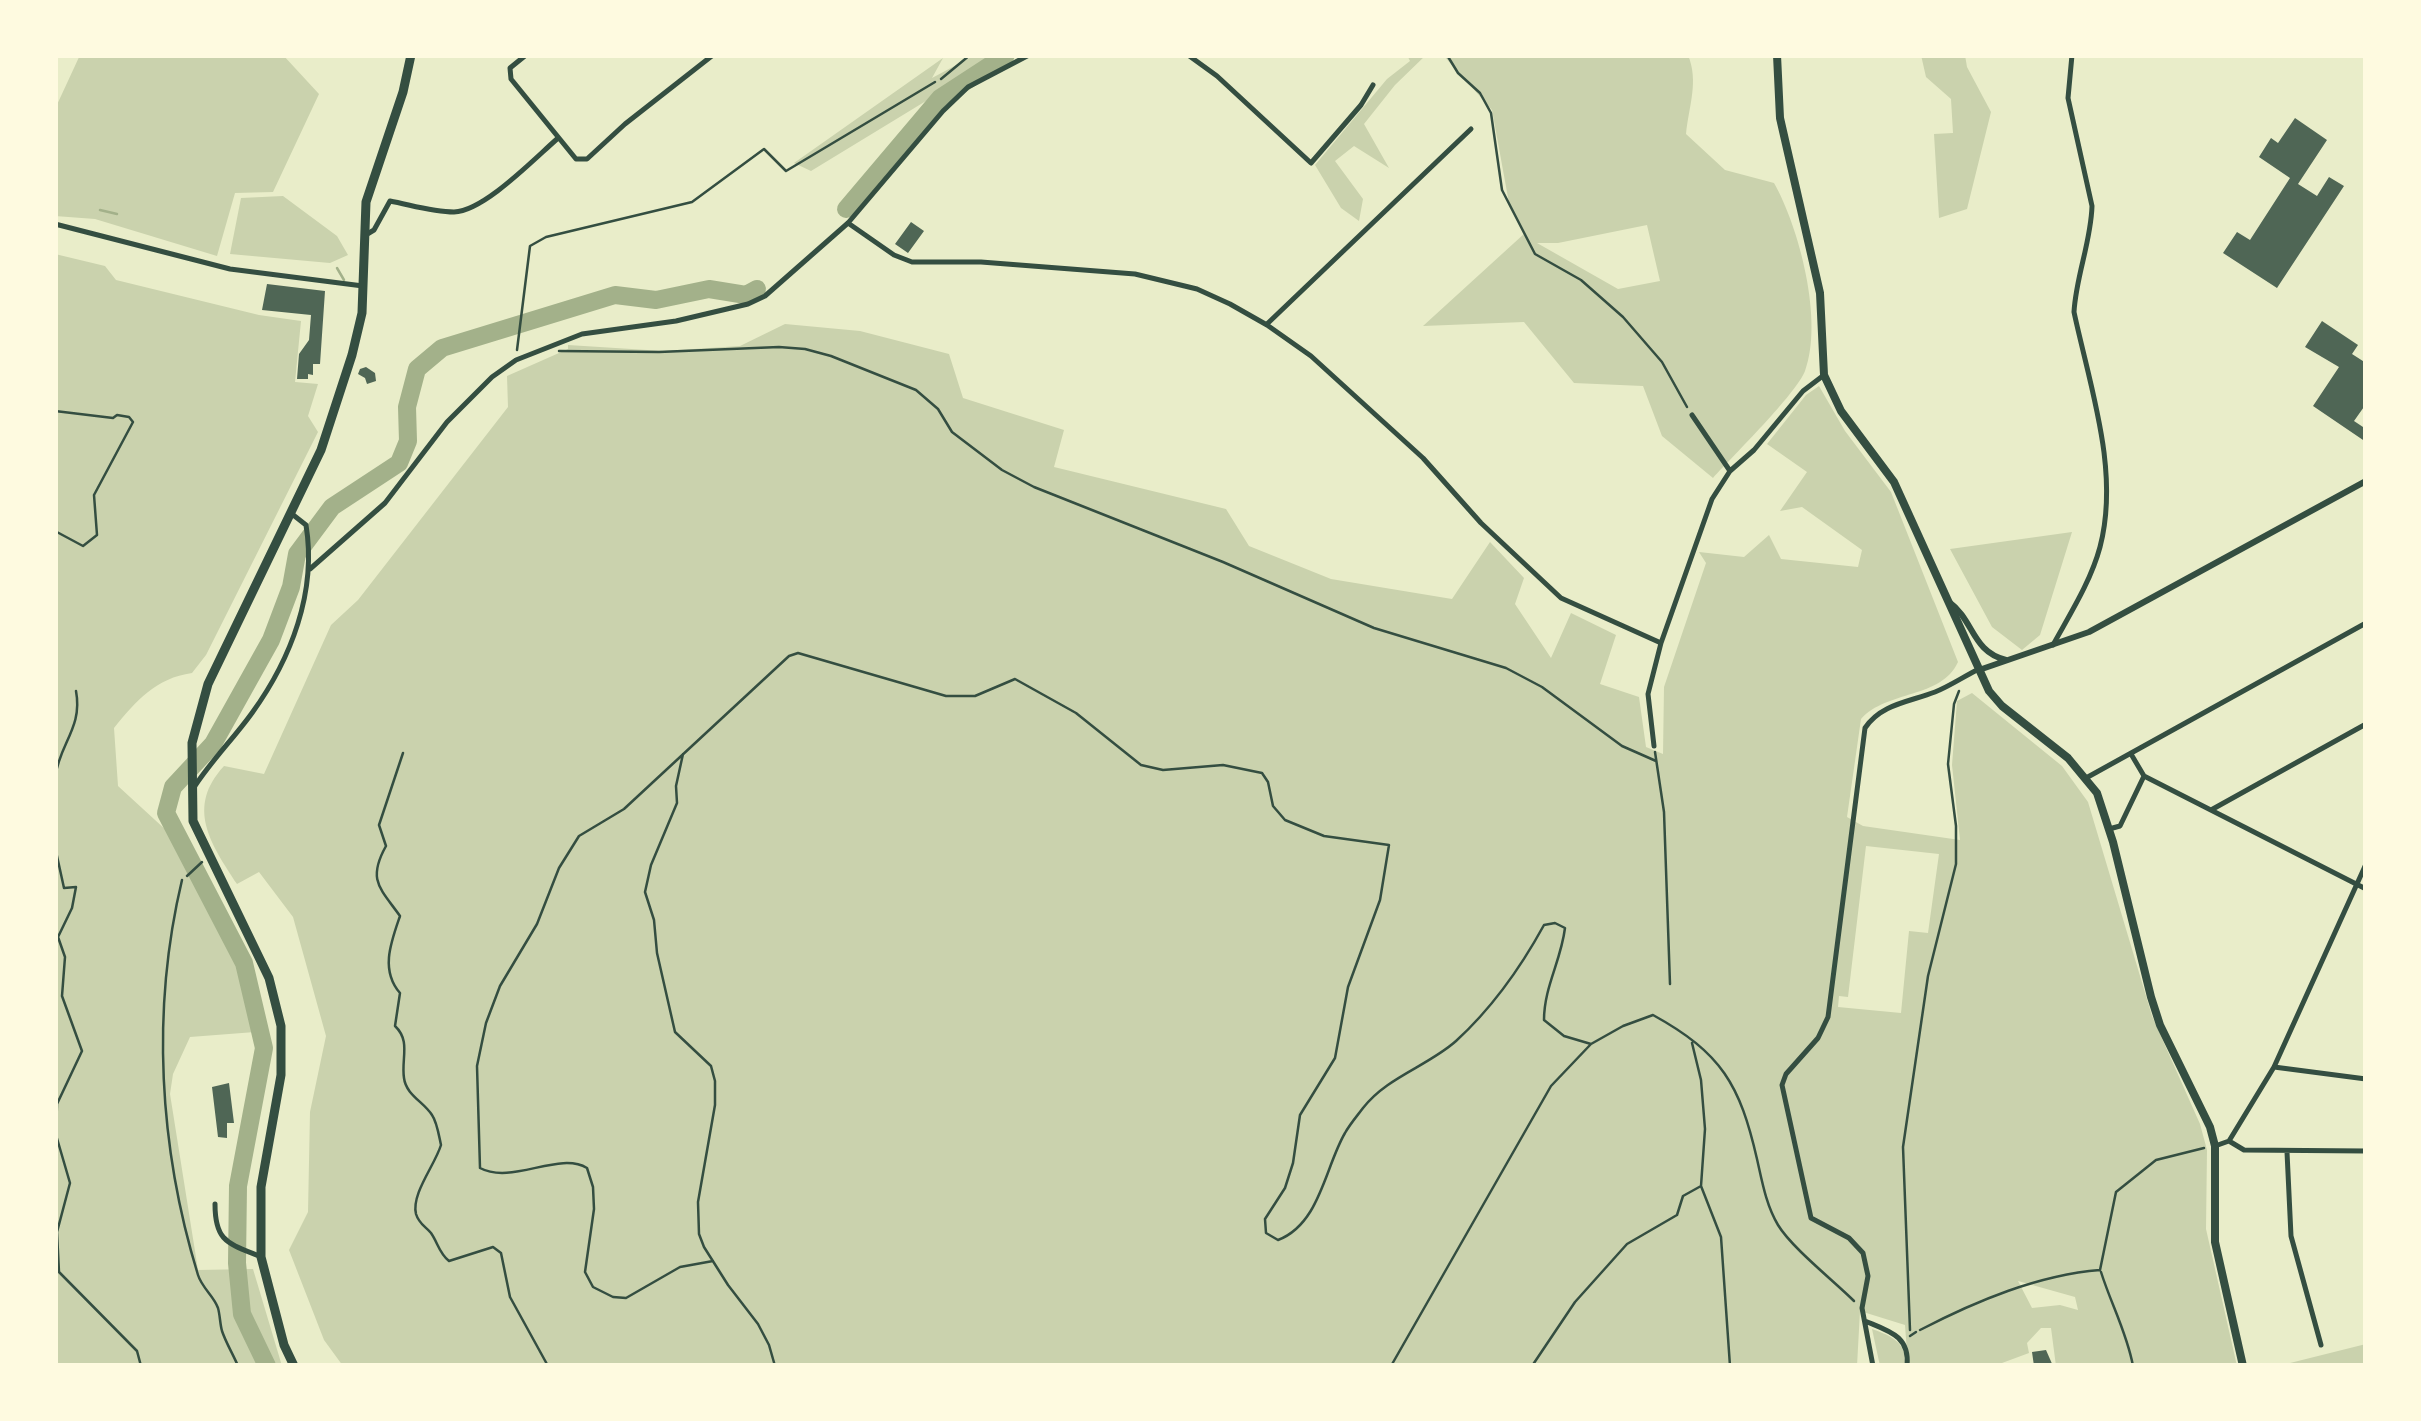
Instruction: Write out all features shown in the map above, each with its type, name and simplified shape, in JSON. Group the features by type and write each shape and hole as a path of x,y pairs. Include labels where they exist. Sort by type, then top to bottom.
{"main road":[{"path":"294,1366 284,1345 261,1257 261,1186 280,1075 281,1026 269,978 193,822 192,743 208,684 321,450 349,364 361,323 366,202 403,92 411,55"},
{"path":"1777,55 1780,118 1820,293 1824,374 1841,411 1894,482 1978,670 2002,706 2068,758 2097,793 2160,1025 2216,1146 2215,1242 2243,1366"}],"street":[{"path":"526,55 510,68 511,78 576,159 587,159 713,55"},
{"path":"310,569 385,504 447,422 492,377 516,360 582,334 676,321 748,304 778,287 848,224 942,111 968,87 1029,55"},
{"path":"1188,55 1217,76 1310,163 1374,86"},
{"path":"2054,644 2100,549 2107,507 2106,469 2074,312 2092,206 2068,98 2072,55"},
{"path":"1267,324 1472,129"},
{"path":"362,237 374,230 390,201 445,211 464,210 490,196 557,139"},
{"path":"55,224 230,270 363,286"},
{"path":"848,224 894,255 912,262 981,262 1135,274 1197,290 1267,324 1311,356 1423,458 1481,523 1561,598 1661,643"},
{"path":"1654,746 1648,694 1661,643 1712,499 1730,471 1754,450 1803,391 1824,374"},
{"path":"1692,415 1730,471"},
{"path":"1873,1366 1862,1308 1868,1276 1862,1253 1849,1238 1810,1218 1782,1085 1786,1074 1818,1038 1828,1017 1865,728 1872,717 1889,707 1936,692 1978,670 2089,632 2366,481"},
{"path":"190,787 253,712 283,664 298,623 310,569 306,526 292,514"},
{"path":"1950,602 1962,611 1984,651 2005,660 2018,659"},
{"path":"2086,778 2366,623"},
{"path":"2211,810 2366,724"},
{"path":"2131,754 2144,776 2366,889"},
{"path":"2109,828 2120,826 2144,776"},
{"path":"2216,1146 2229,1141 2274,1066 2366,864"},
{"path":"2274,1066 2366,1079"},
{"path":"2229,1141 2244,1150 2366,1150"},
{"path":"2288,1152 2292,1236 2321,1345"},
{"path":"215,1204 215,1224 221,1236 231,1245 261,1257"},
{"path":"1865,1321 1901,1338 1907,1366"}],"lane":[{"path":"941,78 970,55"},
{"path":"182,880 170,942 163,1022 164,1098 172,1169 200,1281 218,1306 222,1332 238,1366"},
{"path":"1910,1336 1916,1332"}],"path":[{"path":"1447,55 1458,73 1480,92 1491,113 1502,190 1535,254 1581,280 1623,318 1662,362 1692,415"},
{"path":"516,360 530,246 546,237 692,202 764,149 786,171 941,78"},
{"path":"550,346 555,351 659,352 779,346 805,349 866,371 916,390 938,409 952,432 1002,470 1034,487 1190,548 1374,628 1506,668 1542,687 1622,746 1656,761"},
{"path":"55,410 113,418 117,415 133,422 94,495 97,535 83,546 55,531"},
{"path":"713,1260 680,1267 633,1296 614,1297 593,1287 586,1278 594,1209 593,1187 586,1168 570,1163 508,1172 480,1168 477,1066 486,1023 500,986 537,924 554,878 579,836 624,810 789,656 798,653 946,696 974,696 1015,679 1076,712 1142,765 1163,770 1235,766 1262,773 1273,806 1286,820 1324,836 1389,845 1380,900 1348,988 1335,1058 1300,1116 1285,1188 1266,1219 1266,1233 1278,1240 1290,1235 1310,1210 1344,1134 1366,1103 1398,1077 1454,1043 1498,994 1544,926 1555,923 1565,928 1544,998 1544,1020 1564,1036 1591,1044"},
{"path":"1910,1336 1902,1147 1928,976 1956,864 1956,826 1948,764 1954,704 1960,689"},
{"path":"55,778 80,710 76,691"},
{"path":"1654,746 1664,812 1670,984"},
{"path":"402,753 379,825 386,846 376,864 375,880 400,916 388,956 391,983 400,993 395,1026 403,1033 403,1080 432,1114 441,1145 416,1200 415,1211 448,1261 493,1247 501,1253 510,1297 548,1366"},
{"path":"683,753 676,786 677,804 651,865 645,892 676,1032 710,1066 716,1081 698,1218 704,1248 758,1324 775,1366"},
{"path":"55,847 64,888 76,887 72,908 58,937 65,957 62,996 82,1051 57,1104 56,1135 70,1183 57,1232 60,1272 138,1351 140,1366"},
{"path":"191,874 203,864"},
{"path":"1390,1366 1551,1086 1591,1044 1653,1015 1720,1065 1734,1084 1746,1110 1765,1196 1779,1227 1862,1308"},
{"path":"1692,1042 1701,1080 1705,1129 1702,1186 1720,1237 1730,1366"},
{"path":"2134,1366 2127,1335 2110,1302 2100,1270 2116,1192 2156,1160 2216,1146"},
{"path":"1532,1366 1575,1302 1627,1244 1677,1215 1684,1196 1702,1186"},
{"path":"1916,1332 2004,1292 2070,1273 2100,1270"}],"green space":[{"path":"80,55 283,55 319,94 273,192 235,193 217,256 95,219 55,216 55,109"},
{"path":"975,55 1008,55 811,171 794,163 943,58 932,78"},
{"path":"1407,55 1426,55 1395,85 1364,124 1389,168 1354,146 1335,161 1363,199 1359,221 1341,208 1315,165 1387,79 1410,61"},
{"path":"1443,55 1688,55 1693,84 1686,134 1725,170 1774,183 1792,224 1806,275 1812,327 1810,350 1805,371 1790,394 1713,478 1662,436 1643,386 1574,383 1524,322 1423,326 1525,233 1509,203 1492,110","holes":["1647,225 1660,281 1618,289 1537,243 1558,243"]},
{"path":"1921,55 1965,55 1967,67 1991,112 1967,209 1939,218 1934,134 1953,133 1951,99 1926,77"},
{"path":"283,196 337,236 348,255 330,263 230,254 241,198"},
{"path":"55,254 105,266 116,280 259,315 301,321 295,382 318,384 308,416 318,432 206,655 192,673 168,680 148,692 114,728 118,786 191,853 250,969 268,1031 190,1037 173,1074 170,1094 198,1270 253,1269 282,1366 55,1366"},
{"path":"785,324 860,331 949,354 963,398 1064,430 1054,467 1226,509 1249,546 1331,579 1452,599 1490,542 1524,578 1515,604 1551,658 1571,613 1616,635 1600,684 1639,697 1646,747 1663,754 1664,687 1706,563 1699,552 1744,557 1769,535 1781,559 1858,567 1862,550 1802,507 1780,511 1807,472 1767,444 1806,395 1819,386 1845,431 1891,492 1958,662 1939,682 1885,703 1861,719 1847,817 1863,826 1960,840 1952,765 1957,701 1972,693 2062,766 2088,802 2152,1016 2200,1124 2207,1150 2206,1229 2237,1366 2056,1366 2051,1328 2041,1328 2027,1343 2029,1353 2002,1366 1908,1366 1905,1325 1860,1311 1857,1366 343,1366 324,1340 289,1250 308,1212 310,1112 326,1036 293,917 259,872 237,884 206,825 206,796 224,766 264,774 331,625 358,600 508,407 507,376 568,349 568,345 663,351 740,346","holes":["1866,846 1939,854 1928,933 1909,931 1901,1013 1838,1007 1839,996 1848,997","2018,1281 2075,1297 2078,1310 2060,1305 2032,1308"]},
{"path":"2072,532 2040,635 2022,650 1992,627 1950,549"},
{"path":"1872,1329 1892,1337 1901,1346 1904,1366 1880,1366"},
{"path":"2366,1344 2366,1366 2278,1366"}],"building":[{"path":"2295,118 2327,140 2298,184 2317,196 2329,177 2344,186 2277,288 2223,253 2237,232 2250,240 2290,178 2259,157 2271,138 2278,143"},
{"path":"911,222 924,231 908,253 895,244"},
{"path":"267,284 325,291 320,364 313,364 313,375 308,374 308,379 297,379 299,354 309,340 311,315 262,310"},
{"path":"2322,321 2358,345 2352,354 2366,363 2366,404 2354,421 2366,429 2366,442 2313,406 2339,367 2305,347"},
{"path":"366,367 375,373 376,381 367,384 358,374"},
{"path":"229,1083 234,1123 227,1123 227,1138 218,1137 212,1087"},
{"path":"2046,1350 2053,1366 2034,1366 2032,1352"}],"waterway":[{"path":"846,209 940,98 1006,55"},
{"path":"100,210 117,214"},
{"path":"337,268 344,280"},
{"path":"267,1366 242,1314 237,1263 238,1186 264,1048 244,963 166,813 173,787 213,744 271,640 291,587 297,554 332,507 399,463 408,441 407,407 417,369 442,348 615,295 656,300 709,289 746,295 757,289"}]}
